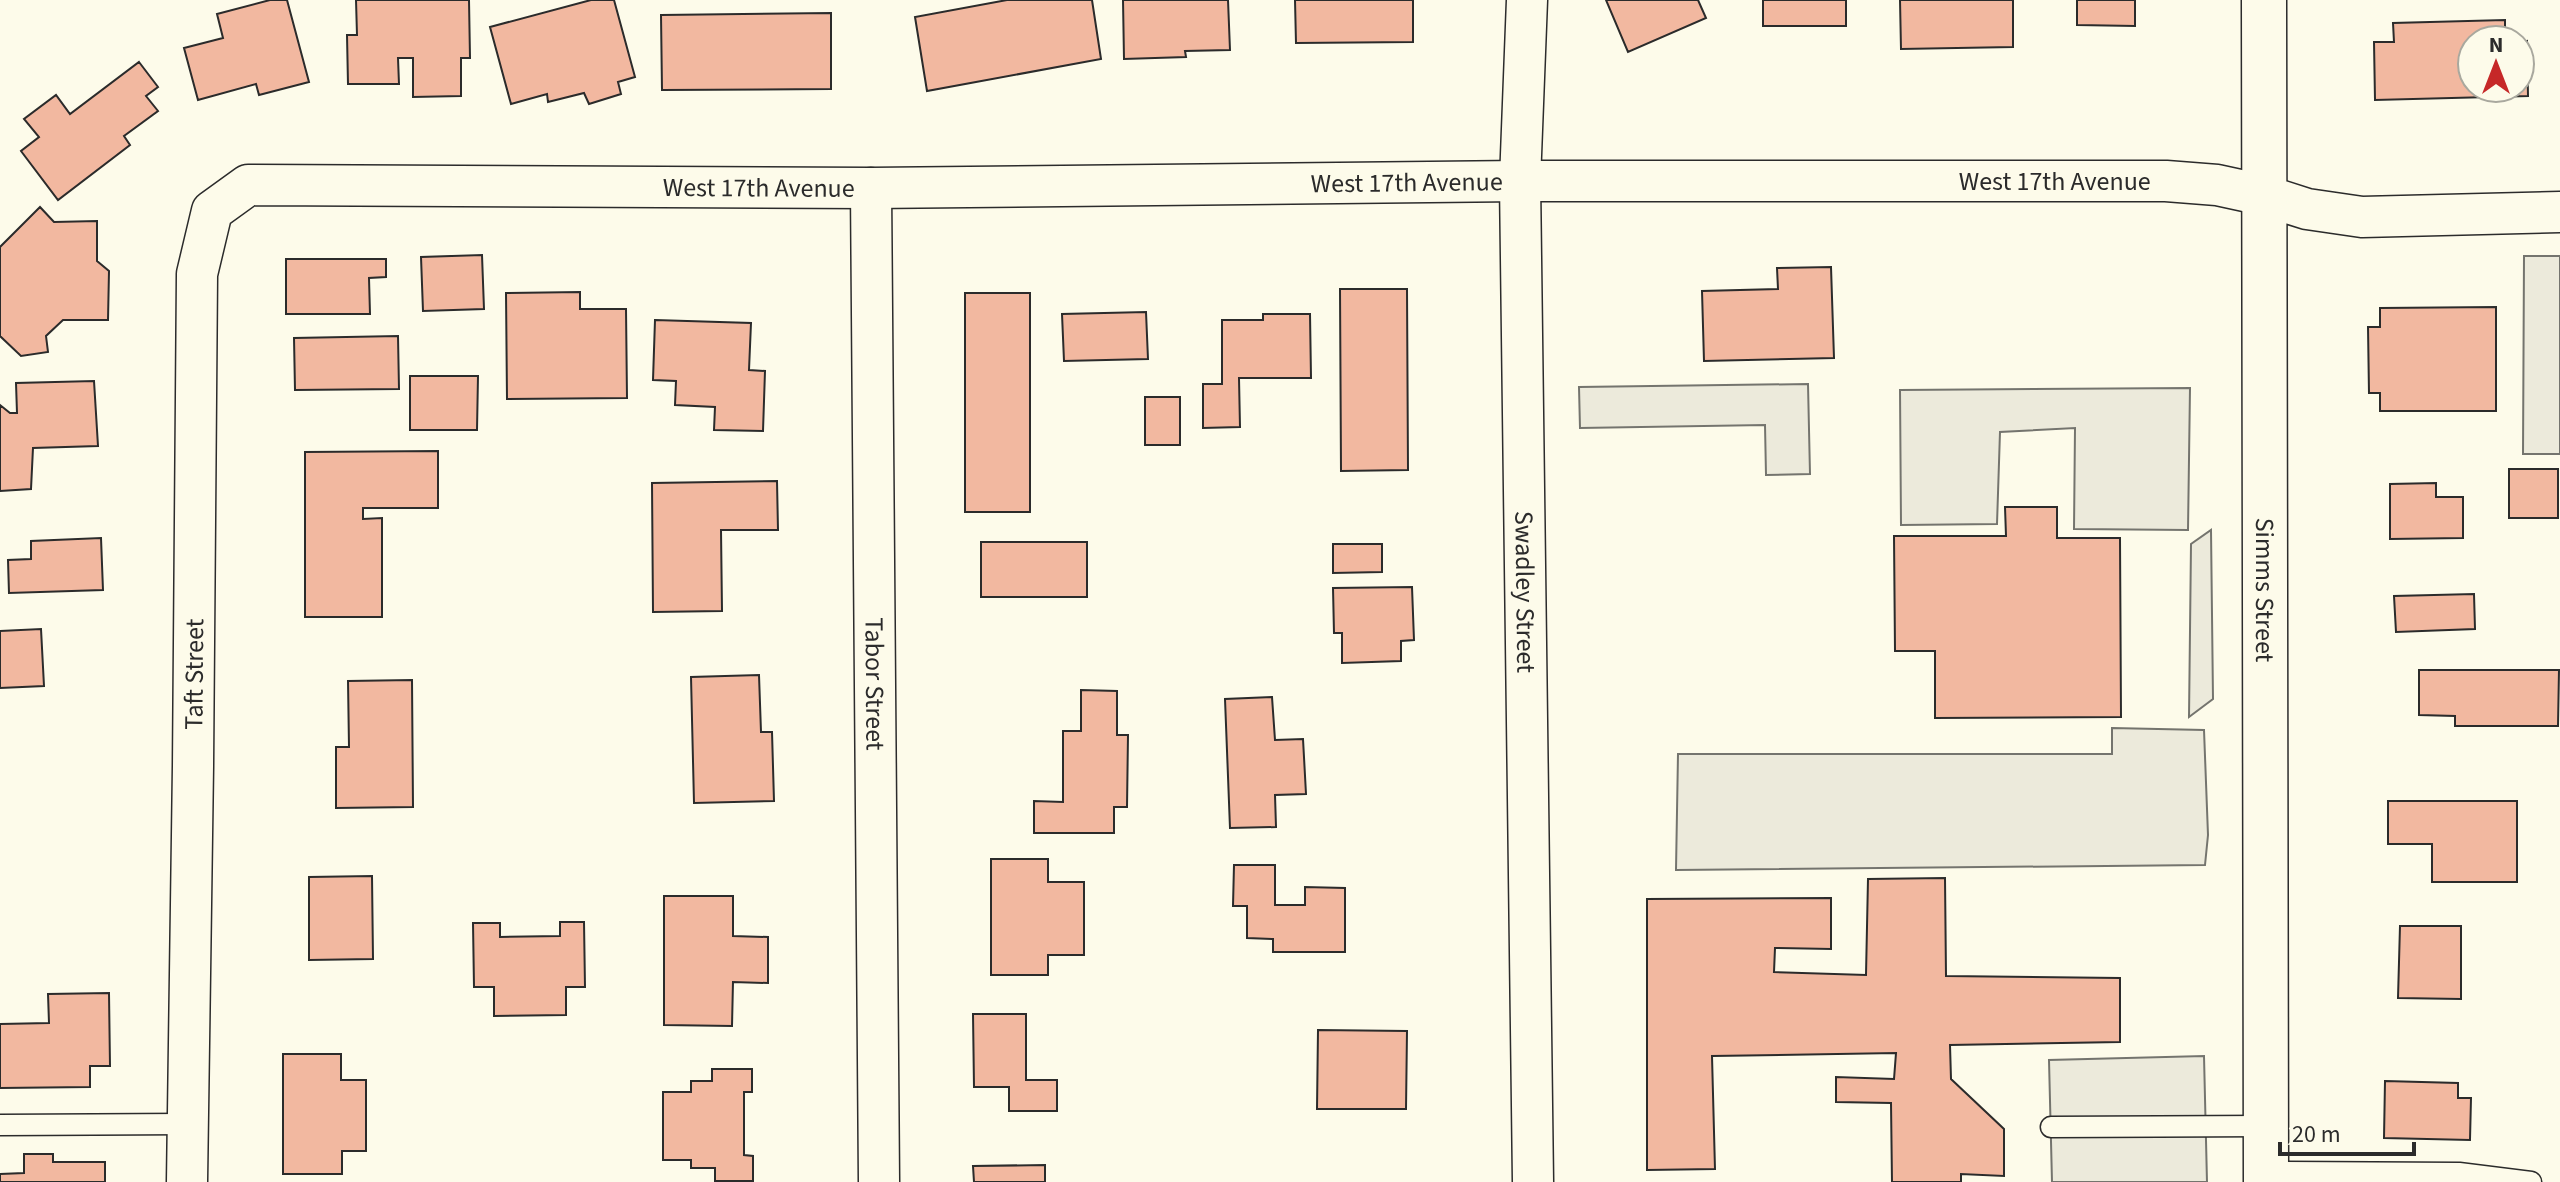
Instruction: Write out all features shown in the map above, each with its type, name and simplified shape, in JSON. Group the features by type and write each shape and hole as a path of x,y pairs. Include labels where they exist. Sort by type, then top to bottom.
{"street":[{"name":"Swadley Street","path":"1527,0 1520,181 1533,1182"},
{"name":"Simms Street","path":"2264,0 2266,1177"},
{"name":"West 17th Avenue","path":"248,185 871,188 1520,181 2166,181 2217,185 2307,209 2362,217 2560,212"},
{"name":"Taft Street","path":"187,1182 197,274 212,211 248,185"},
{"name":"Tabor Street","path":"871,188 879,1182"}],"lane":[{"path":"0,1125 187,1124"},
{"path":"2051,1127 2266,1126"},
{"path":"2266,1177 2459,1173 2531,1182"}],"shaded area":[{"path":"2524,256 2560,256 2560,454 2523,454"},
{"path":"1808,384 1810,474 1766,475 1765,425 1580,428 1579,387"},
{"path":"2190,388 2188,530 2074,529 2075,428 2000,432 1997,524 1901,525 1900,390"},
{"path":"2211,530 2213,699 2189,717 2191,544"},
{"path":"2112,728 2204,730 2208,835 2205,865 1676,870 1678,754 2112,754"},
{"path":"2204,1056 2207,1182 2052,1182 2049,1060"}],"building":[{"path":"270,0 287,0 309,82 259,95 256,84 198,100 184,48 223,38 217,14"},
{"path":"356,0 469,0 470,58 461,58 461,96 413,97 413,58 398,58 399,84 348,84 347,35 357,35"},
{"path":"591,0 614,0 635,77 618,82 621,94 589,104 584,93 548,102 547,94 511,104 490,27"},
{"path":"1007,0 1092,0 1101,59 927,91 915,17"},
{"path":"1123,0 1228,0 1230,50 1185,51 1186,57 1124,59"},
{"path":"1295,0 1413,0 1413,42 1296,43"},
{"path":"1606,0 1698,0 1706,18 1628,52"},
{"path":"1763,0 1846,0 1846,26 1763,26"},
{"path":"1900,0 2013,0 2013,47 1901,49"},
{"path":"2077,0 2135,0 2135,26 2077,25"},
{"path":"831,13 831,89 662,90 661,15"},
{"path":"2505,20 2505,24 2456,24 2456,98 2375,100 2374,42 2394,42 2393,23"},
{"path":"139,62 158,87 146,96 158,111 124,136 130,145 58,200 21,151 39,137 24,119 56,95 70,114"},
{"path":"40,207 54,222 97,221 97,261 109,271 108,320 63,320 46,336 48,352 21,356 0,336 0,247"},
{"path":"482,255 484,309 423,311 421,257"},
{"path":"286,259 386,259 386,277 369,278 370,314 286,314"},
{"path":"1831,267 1834,358 1704,361 1702,291 1778,289 1777,268"},
{"path":"1340,289 1407,289 1408,470 1341,471"},
{"path":"580,292 580,309 626,309 627,398 507,399 506,293"},
{"path":"965,293 1030,293 1030,512 965,512"},
{"path":"2496,307 2496,411 2380,411 2380,393 2369,393 2368,327 2380,327 2380,308"},
{"path":"1146,312 1148,359 1064,361 1062,314"},
{"path":"1263,314 1310,314 1311,378 1239,378 1240,427 1203,428 1203,384 1222,384 1222,320 1263,320"},
{"path":"655,320 751,323 749,370 765,371 763,431 714,430 715,407 675,405 676,381 653,380"},
{"path":"398,336 399,389 295,390 294,338"},
{"path":"410,376 478,376 477,430 410,430"},
{"path":"94,381 98,446 33,448 31,489 0,491 0,405 10,413 17,413 16,383"},
{"path":"1145,397 1180,397 1180,445 1145,445"},
{"path":"438,451 438,508 363,508 363,519 382,518 382,617 305,617 305,452"},
{"path":"2509,469 2558,469 2558,518 2509,518"},
{"path":"777,481 778,530 721,530 722,611 653,612 652,483"},
{"path":"2436,483 2436,497 2463,497 2463,538 2390,539 2390,484"},
{"path":"2005,507 2057,507 2057,538 2120,538 2121,717 1935,718 1935,651 1895,651 1894,536 2006,536"},
{"path":"101,538 103,590 9,593 8,560 31,559 31,541"},
{"path":"981,542 1087,542 1087,597 981,597"},
{"path":"1333,544 1382,544 1382,572 1333,573"},
{"path":"1412,587 1414,640 1401,641 1401,661 1342,663 1342,633 1334,633 1333,588"},
{"path":"2474,594 2475,629 2396,632 2394,596"},
{"path":"41,629 44,686 0,688 0,631"},
{"path":"2419,670 2559,670 2558,726 2455,726 2455,716 2419,715"},
{"path":"759,675 761,732 772,732 774,801 694,803 691,677"},
{"path":"412,680 413,807 336,808 336,747 349,747 348,681"},
{"path":"1081,690 1117,691 1117,735 1128,735 1127,807 1114,807 1114,833 1034,833 1034,801 1063,802 1063,731 1081,731"},
{"path":"1272,697 1275,740 1303,739 1306,794 1275,795 1276,827 1230,828 1225,699"},
{"path":"2388,801 2517,801 2517,882 2432,882 2432,844 2388,844"},
{"path":"991,859 1048,859 1048,882 1084,882 1084,955 1048,955 1048,975 991,975"},
{"path":"1234,865 1275,865 1275,905 1305,905 1305,887 1345,888 1345,952 1273,952 1273,939 1247,938 1247,906 1233,906"},
{"path":"372,876 373,959 309,960 309,877"},
{"path":"1945,878 1946,976 2120,978 2120,1042 1950,1045 1951,1079 2004,1129 2004,1176 1961,1174 1961,1182 1892,1182 1891,1103 1836,1102 1836,1077 1894,1079 1896,1053 1712,1056 1715,1169 1647,1170 1647,899 1831,898 1831,949 1775,948 1774,972 1866,975 1868,879"},
{"path":"664,896 733,896 733,936 768,937 768,983 733,982 732,1026 664,1025"},
{"path":"560,922 584,922 585,987 566,987 566,1015 494,1016 494,987 474,987 473,923 500,923 500,937 560,936"},
{"path":"2400,926 2461,926 2461,999 2398,998"},
{"path":"109,993 110,1066 90,1066 90,1087 0,1088 0,1024 49,1023 48,994"},
{"path":"973,1014 1026,1014 1026,1080 1057,1080 1057,1111 1009,1111 1009,1087 974,1087"},
{"path":"1318,1030 1407,1031 1406,1109 1317,1109"},
{"path":"283,1054 341,1054 341,1080 366,1080 366,1151 342,1151 342,1174 283,1174"},
{"path":"712,1069 752,1069 752,1092 744,1092 744,1155 753,1156 753,1181 715,1181 715,1168 691,1168 691,1160 663,1160 663,1092 691,1092 691,1081 712,1081"},
{"path":"2385,1081 2458,1083 2458,1098 2471,1098 2470,1140 2384,1138"},
{"path":"24,1154 53,1154 53,1162 105,1162 105,1182 0,1182 0,1174 24,1173"},
{"path":"1045,1165 1045,1182 974,1182 973,1166"}]}
